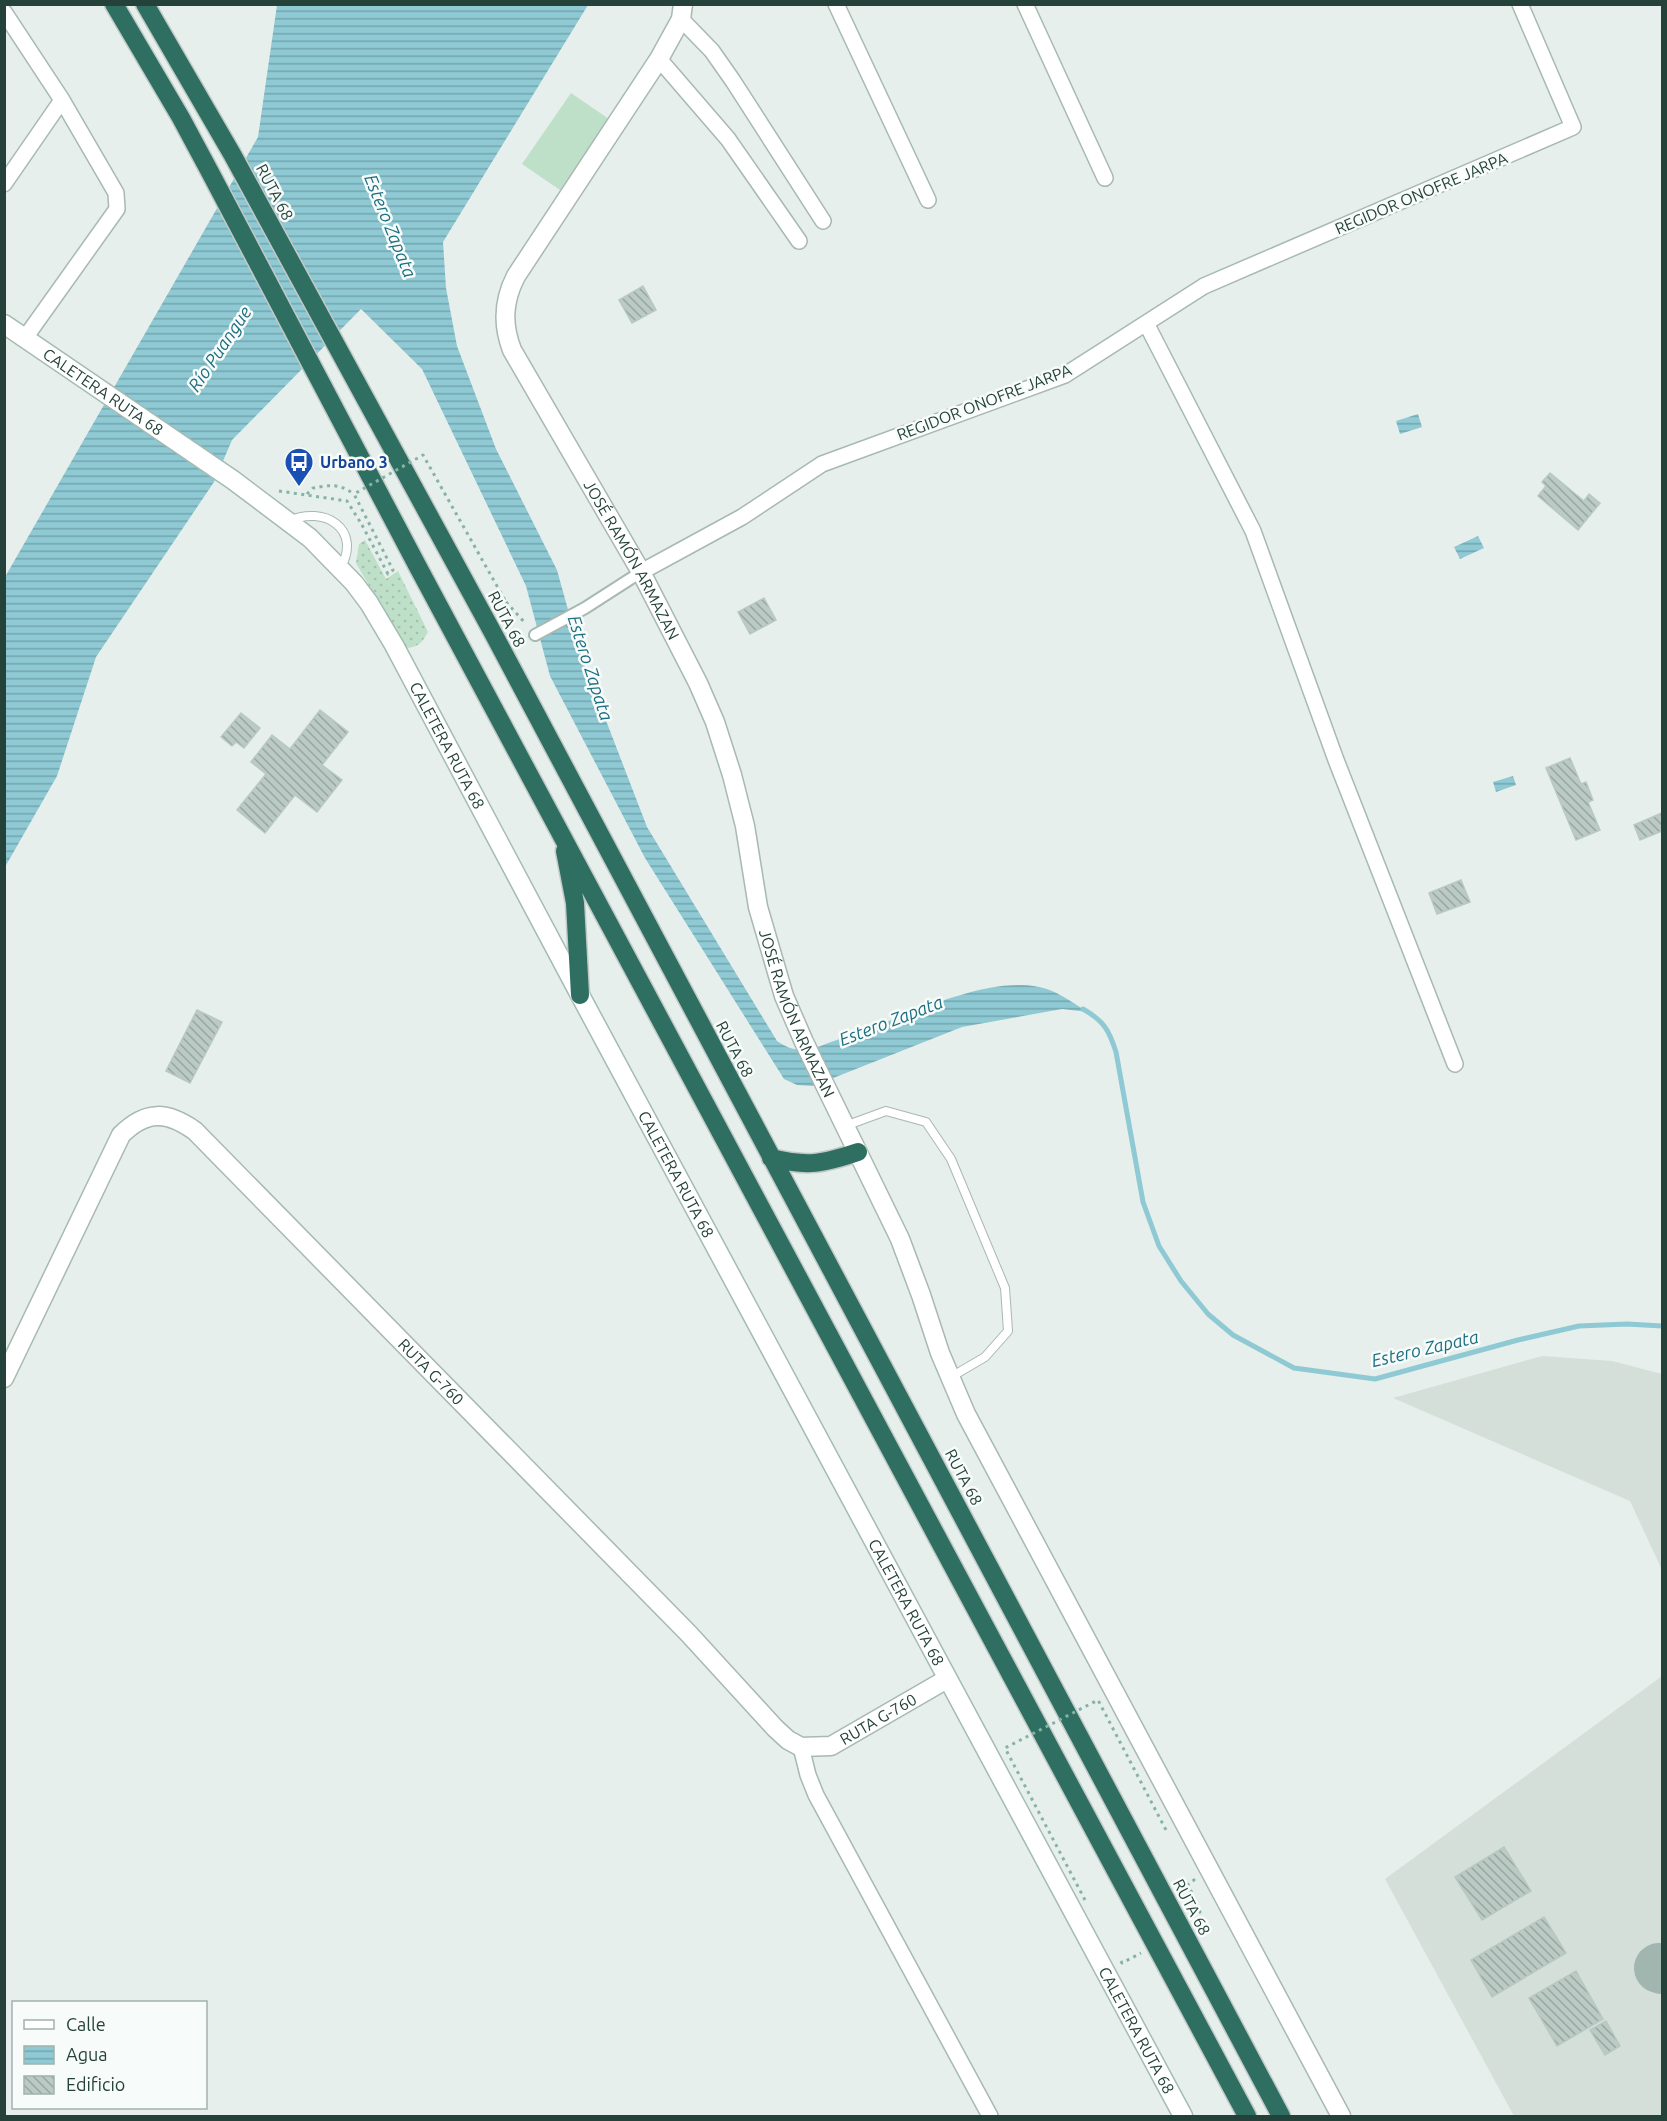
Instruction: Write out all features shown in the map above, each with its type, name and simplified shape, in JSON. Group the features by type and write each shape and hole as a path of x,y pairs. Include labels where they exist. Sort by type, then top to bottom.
{"highway":[{"path":"114,4 181,118 1247,2116"},
{"name":"RUTA 68","path":"145,4 232,154 493,633 1281,2116"},
{"path":"560,829 575,903 580,995"},
{"path":"771,1158 795,1164 815,1164 858,1152"}],"street":[{"path":"836,4 928,200"},
{"path":"1025,4 1105,178"},
{"name":"REGIDOR ONOFRE JARPA","path":"535,635 585,608 640,572 742,517 822,464 1065,375 1204,286 1573,127 1520,4"},
{"path":"4,12 62,100 116,193 117,209 31,342"},
{"path":"682,12 733,81 823,221"},
{"name":"JOSÉ RAMÓN ARMAZAN","path":"682,12 659,59 516,276 510,288 505,316 507,333 512,350 640,572 698,683 715,722 745,826 758,907 772,960 784,996 804,1042 858,1152"},
{"path":"659,59 728,139 799,241"},
{"path":"4,184 62,100"},
{"name":"CALETERA RUTA 68","path":"4,324 233,480 288,522 318,545 341,567 369,603 382,623 1183,2116"},
{"path":"1147,324 1253,531 1336,760 1455,1064"},
{"name":"RUTA G-760","path":"4,1378 121,1135 140,1120 153,1115 164,1115 180,1120 195,1131 645,1590 788,1740 801,1747 831,1746 947,1679"},
{"path":"858,1152 908,1258 950,1377 981,1445 1341,2116"},
{"path":"801,1747 816,1796 990,2116"}],"lane":[{"path":"288,522 297,518 315,516 336,523 343,532 346,546 341,567"},
{"path":"845,1126 886,1111 926,1122 951,1159 1005,1288 1008,1331 985,1357 950,1377"}],"path":[{"path":"354,494 423,455 506,602 535,635"},
{"path":"277,490 347,501 388,574 393,570 354,494 341,485 330,485 313,488 307,494"},
{"path":"1085,1900 1005,1748 1098,1700 1172,1840"},
{"path":"1179,1924 1200,1912 1188,1884 1194,1880 1188,1870"},
{"path":"1117,1954 1122,1963 1156,1945"}],"shaded area":[{"path":"1542,1356 1612,1361 1662,1374 1662,1570 1630,1501 1393,1398"},
{"path":"1662,1676 1662,2116 1514,2116 1385,1879"}],"green space":[{"path":"571,93 609,119 560,190 522,164"},
{"path":"365,540 386,579 398,571 428,632 416,646 405,648 356,563 359,544"}],"water":[{"name":"Río Puangue","path":"277,5 588,5 443,242 446,288 457,346 496,449 557,570 580,653 647,827 777,1041 795,1049 811,1049 944,1000 1002,986 1028,986 1052,991 1088,1012 1062,1009 962,1027 813,1086 797,1085 784,1079 645,858 550,676 526,586 422,369 361,309 232,440 214,482 96,657 57,776 5,867 5,577 258,137"},
{"path":"1418,414 1422,427 1400,434 1396,421"},
{"path":"1478,536 1484,548 1460,559 1454,547"},
{"path":"1513,776 1516,785 1496,792 1493,782"}],"building":[{"path":"643,286 656,310 632,323 619,300"},
{"path":"1550,473 1584,501 1589,494 1600,503 1578,530 1538,496 1546,486 1542,482"},
{"path":"764,598 776,620 750,634 738,612"},
{"path":"320,710 348,732 322,765 342,780 317,812 295,795 265,833 237,810 266,774 251,762 272,735 290,749"},
{"path":"241,713 260,728 244,748 236,742 232,746 221,737"},
{"path":"1570,758 1581,784 1586,782 1593,800 1588,802 1600,830 1576,840 1546,768"},
{"path":"1662,813 1662,831 1640,840 1634,825"},
{"path":"1461,880 1470,902 1437,914 1429,893"},
{"path":"197,1010 222,1022 190,1083 166,1071"},
{"path":"1504,1847 1531,1891 1482,1920 1455,1877"},
{"path":"1544,1917 1566,1953 1492,1997 1471,1960"},
{"path":"1576,1971 1603,2019 1557,2046 1529,1998"},
{"path":"1606,2021 1620,2046 1605,2055 1590,2030"}],"waterway":[{"name":"Estero Zapata","path":"1083,1009 1105,1027 1116,1052 1143,1202 1159,1246 1181,1281 1208,1314 1233,1335 1294,1368 1375,1379 1579,1326 1627,1324 1662,1326"}],"place":[{"name":"Urbano 3","path":"299,488"}]}
